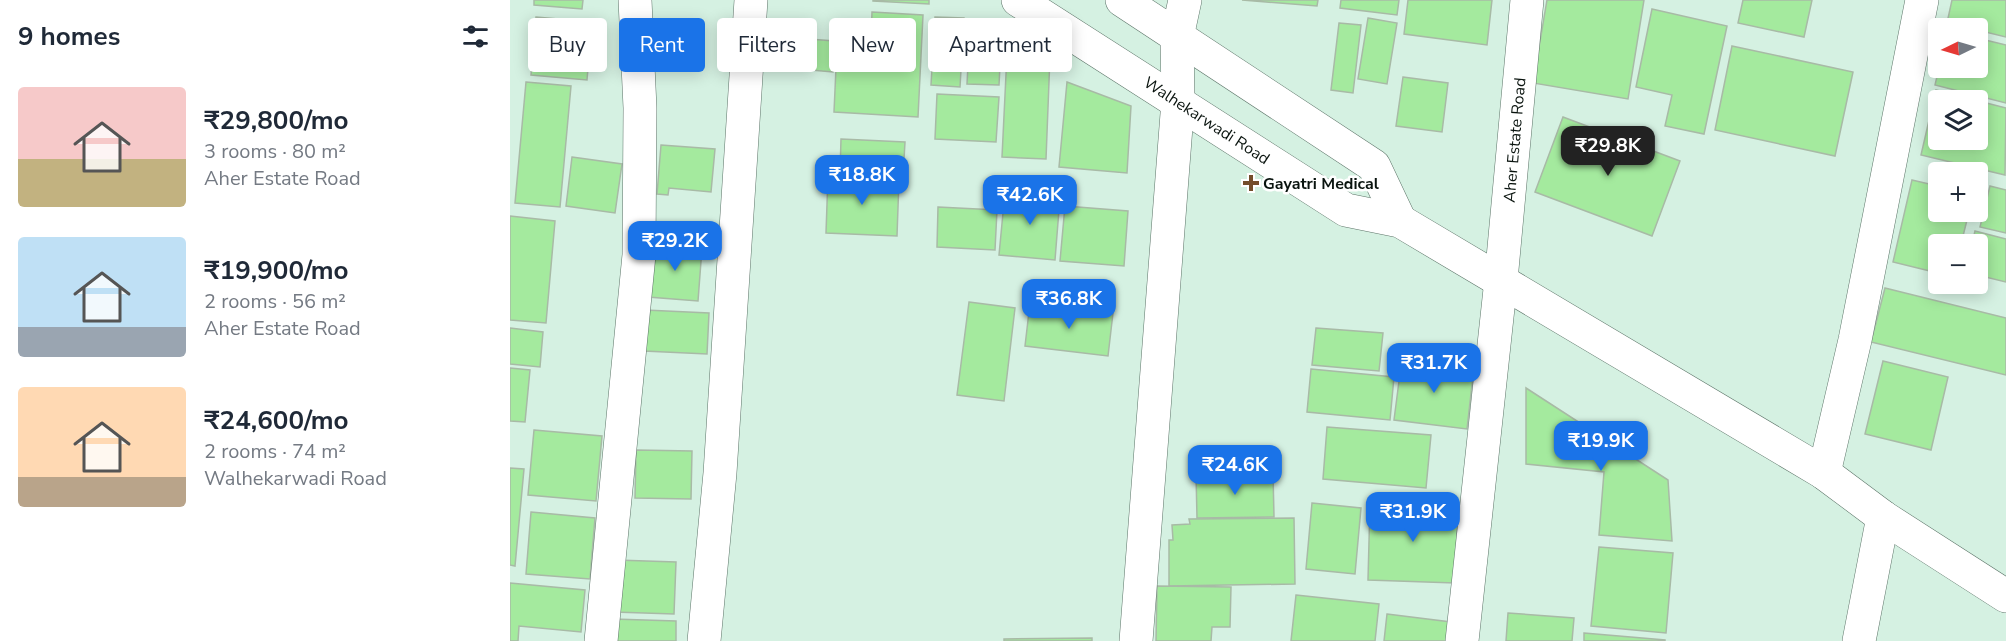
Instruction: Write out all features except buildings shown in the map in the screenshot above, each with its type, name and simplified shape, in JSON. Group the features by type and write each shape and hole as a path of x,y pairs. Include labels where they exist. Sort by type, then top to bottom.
{"street":[{"path":"601,641 639,255 640,108 635,0"},
{"path":"704,641 720,473 751,0"},
{"name":"Walhekarwadi Road","path":"1018,0 1346,210 1400,221 1824,472 1883,517 2006,596"},
{"path":"1122,0 1374,166 1400,221"},
{"path":"1136,641 1178,101 1177,37 1185,0"},
{"name":"Aher Estate Road","path":"1462,641 1501,280 1527,0"},
{"path":"1824,472 1855,340 1922,0"},
{"path":"1859,641 1883,517"}],"place":[{"name":"Gayatri Medical","path":"1251,183"}]}
